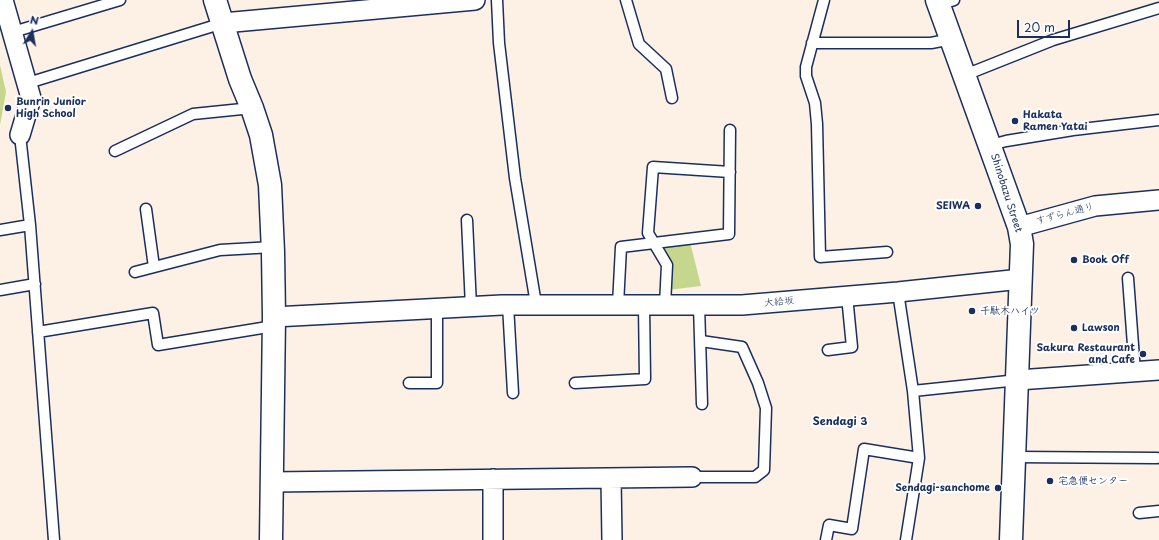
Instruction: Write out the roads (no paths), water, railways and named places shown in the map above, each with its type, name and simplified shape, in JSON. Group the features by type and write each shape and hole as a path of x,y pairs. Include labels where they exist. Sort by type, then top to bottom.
{"main road":[{"path":"215,0 240,79 261,135 270,185 274,321 271,540"},
{"name":"Shinobazu Street","path":"944,2 952,39 991,145 1019,227 1022,244 1011,540"}],"street":[{"path":"3,0 28,83 31,98 20,135"},
{"path":"222,24 475,0"},
{"name":"すずらん通り","path":"1019,227 1094,206 1159,200"},
{"name":"大給坂","path":"274,321 436,308 536,304 742,305 898,292 1021,279"},
{"path":"1018,380 1159,370"},
{"path":"271,482 692,477"},
{"path":"612,478 612,540"},
{"path":"493,479 493,540"}],"lane":[{"path":"13,32 120,0"},
{"path":"497,0 498,44 515,178 536,304"},
{"path":"626,0 639,44 666,69 672,98"},
{"path":"824,0 806,67 806,76 815,103 817,124 820,257 887,252"},
{"path":"965,75 1053,40 1159,8"},
{"path":"28,83 222,24"},
{"path":"812,43 931,43 952,39"},
{"path":"115,151 194,114 252,108"},
{"path":"991,145 1053,133 1159,120"},
{"path":"618,305 621,247 729,234 730,130"},
{"path":"20,135 35,284 54,540"},
{"path":"665,305 667,265 648,233 653,167 730,172"},
{"path":"146,209 154,268"},
{"path":"467,220 471,307"},
{"path":"0,230 30,225"},
{"path":"135,272 220,250 273,247"},
{"path":"1128,278 1135,372"},
{"path":"0,290 35,284"},
{"path":"898,292 914,391 918,458 906,540"},
{"path":"828,350 852,347 848,296"},
{"path":"508,305 514,393"},
{"path":"575,383 645,379 644,305"},
{"path":"700,305 702,404"},
{"path":"409,382 437,383 436,308"},
{"path":"38,332 153,313 158,345 274,321"},
{"path":"692,477 755,478 764,470 766,408 758,383 742,347 701,341"},
{"path":"914,391 1018,380"},
{"path":"826,540 830,525 852,529 864,449 918,458"},
{"path":"1014,457 1157,458"},
{"path":"1139,512 1159,511"}],"place":[{"name":"Bunrin Junior High School","path":"8,108"},
{"name":"Hakata Ramen Yatai","path":"1015,121"},
{"name":"SEIWA","path":"978,206"},
{"name":"Book Off","path":"1074,260"},
{"name":"千駄木ハイツ","path":"972,311"},
{"name":"Lawson","path":"1074,328"},
{"name":"Sakura Restaurant and Cafe","path":"1143,354"},
{"name":"宅急便センター","path":"1050,481"},
{"name":"Sendagi-sanchome","path":"998,488"}],"district":[{"name":"Sendagi 3","path":"840,422"}]}
